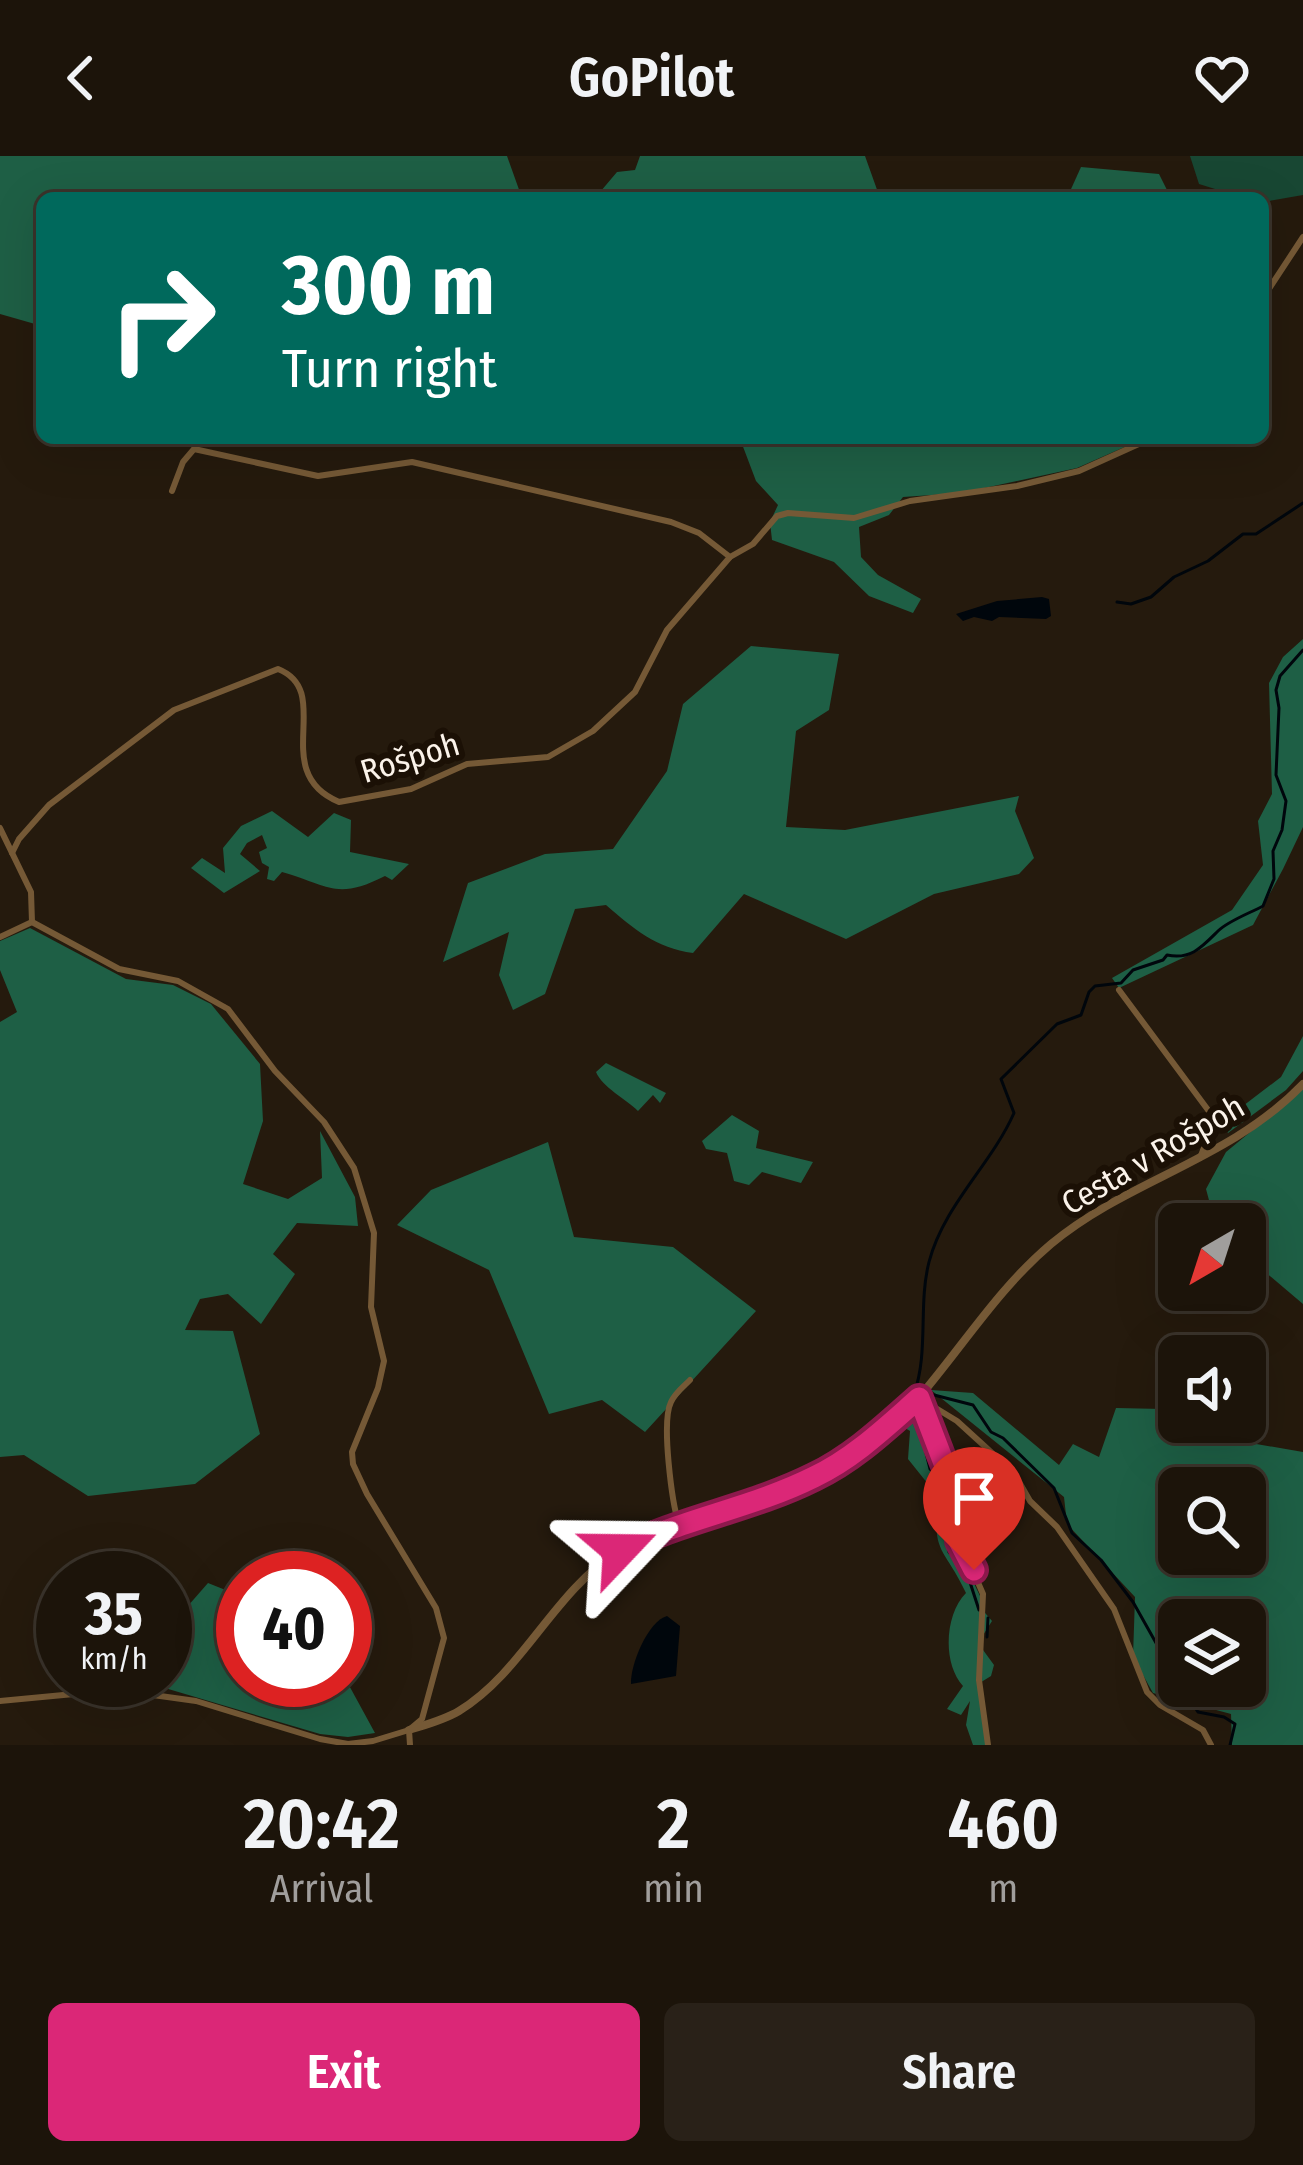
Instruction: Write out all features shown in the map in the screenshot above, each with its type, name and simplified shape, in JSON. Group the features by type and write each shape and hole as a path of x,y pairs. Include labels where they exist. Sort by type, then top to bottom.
{"street":[{"path":"1269,289 1303,237"},
{"name":"Rošpoh","path":"12,853 49,805 174,710 278,669 284,670 302,694 304,772 313,787 339,802 411,789 467,764 548,757 592,731 635,692 667,630 730,556 753,544 777,516 854,518 910,500 1017,486 1079,471 1138,444"},
{"path":"172,491 183,461 194,449 301,475 412,462 671,523 699,533 730,556"},
{"path":"0,828 34,902 32,922"},
{"path":"0,937 32,922"},
{"path":"0,1701 95,1692 173,1697 348,1744 386,1738 409,1730 422,1719 444,1638 436,1608 353,1464 352,1452 378,1388 383,1361 371,1307 374,1233 354,1168 324,1122 275,1071 228,1010 178,981 119,969 32,922"},
{"path":"1119,990 1211,1114 1200,1160"},
{"name":"Cesta v Rošpoh","path":"409,1730 456,1713 478,1698 595,1568 620,1550 816,1477 869,1442 921,1402 1000,1293 1052,1244 1083,1221 1239,1137 1303,1084"},
{"path":"679,1526 669,1487 668,1410 690,1380"},
{"path":"921,1402 955,1492 959,1541 983,1594 979,1680 988,1745"},
{"path":"921,1402 957,1421 1014,1473 1030,1501 1058,1527 1114,1609 1147,1692 1203,1730 1211,1745"},
{"path":"409,1730 410,1745"}],"green space":[{"path":"0,156 507,156 520,192 36,192 36,324 0,314"},
{"path":"640,156 865,156 878,192 600,192 617,172 635,170"},
{"path":"1190,156 1303,156 1303,195 1269,201 1269,192 1225,192 1199,184"},
{"path":"1081,167 1159,174 1168,192 1070,192"},
{"path":"742,444 1131,444 1077,468 961,493 903,497 889,515 859,527 861,557 878,575 921,599 913,613 869,596 834,562 772,540 770,522 778,505 756,481"},
{"path":"1303,639 1303,827 1283,869 1253,925 1119,988 1112,978 1232,910 1263,865 1258,821 1272,794 1269,683 1283,657"},
{"path":"751,646 839,654 829,710 796,731 786,827 845,830 1019,796 1015,811 1034,858 1019,874 934,894 846,939 744,894 693,953 657,942 606,905 575,909 545,994 513,1010 499,975 509,932 443,962 468,883 545,854 613,849 667,771 683,704"},
{"path":"272,811 308,837 334,813 351,820 350,852 409,864 392,880 385,876 355,888 332,888 282,872 274,881 267,879 269,867 262,863 259,852 267,848 262,835 247,843 240,854 260,871 224,893 191,868 202,858 225,873 223,848 241,826"},
{"path":"30,928 126,979 173,985 211,1004 260,1064 263,1121 243,1184 288,1199 322,1178 320,1131 355,1197 358,1226 297,1223 273,1254 295,1274 261,1324 228,1294 200,1299 185,1330 233,1331 260,1434 195,1484 88,1496 24,1455 0,1457 0,1022 17,1012 0,970 0,941"},
{"path":"1303,1036 1303,1071 1286,1090 1228,1133 1222,1122 1281,1077"},
{"path":"606,1063 666,1093 660,1103 653,1095 638,1111 599,1078 596,1072"},
{"path":"1303,1089 1303,1304 1266,1273 1266,1203 1210,1203 1206,1189 1226,1152"},
{"path":"732,1115 759,1131 756,1148 813,1162 801,1183 762,1172 749,1185 734,1181 727,1153 706,1149 702,1141"},
{"path":"548,1142 574,1237 673,1247 756,1311 645,1432 602,1400 549,1414 489,1270 397,1225 431,1190"},
{"path":"931,1390 973,1393 1059,1465 1073,1444 1099,1457 1116,1408 1158,1409 1158,1443 1251,1443 1303,1452 1303,1745 1232,1745 1231,1714 1205,1707 1266,1707 1266,1599 1158,1599 1158,1694 1153,1693 1133,1657 1135,1597 1067,1524 1064,1497"},
{"path":"917,1404 955,1505 953,1540 981,1598 980,1607 992,1621 978,1643 994,1665 991,1676 978,1684 986,1745 973,1745 966,1725 970,1701 961,1715 947,1709 963,1686 952,1665 949,1639 954,1613 966,1593 938,1540 940,1499 908,1459 910,1431 897,1423"},
{"path":"208,1583 216,1586 216,1703 192,1696 192,1601"},
{"path":"229,1707 361,1707 375,1733 320,1734"}],"shaded area":[{"path":"1049,599 1051,616 1046,619 974,617 963,621 956,614 997,601"},
{"path":"667,1616 680,1626 676,1676 631,1684 642,1645 653,1626"}],"waterway":[{"path":"1117,602 1131,604 1151,597 1243,534 1256,534 1303,503"},
{"path":"914,1394 921,1362 926,1278 936,1241 1014,1113 1001,1079 1057,1024 1081,1015 1095,986 1121,983 1133,970 1167,955 1189,954 1227,924 1263,906 1274,879 1273,851 1286,801 1276,775 1276,690 1280,676 1303,650"},
{"path":"934,1395 973,1405 991,1432 1054,1488 1072,1533 1101,1560 1133,1602 1158,1646"},
{"path":"916,1413 930,1469 939,1476 940,1490 952,1505 949,1552 966,1570 979,1610"},
{"path":"987,1637 988,1618"},
{"path":"1195,1707 1235,1724 1230,1745"}],"route":[{"path":"620,1550 662,1530 816,1477 869,1442 919,1398 955,1492 959,1541 974,1570"}]}
